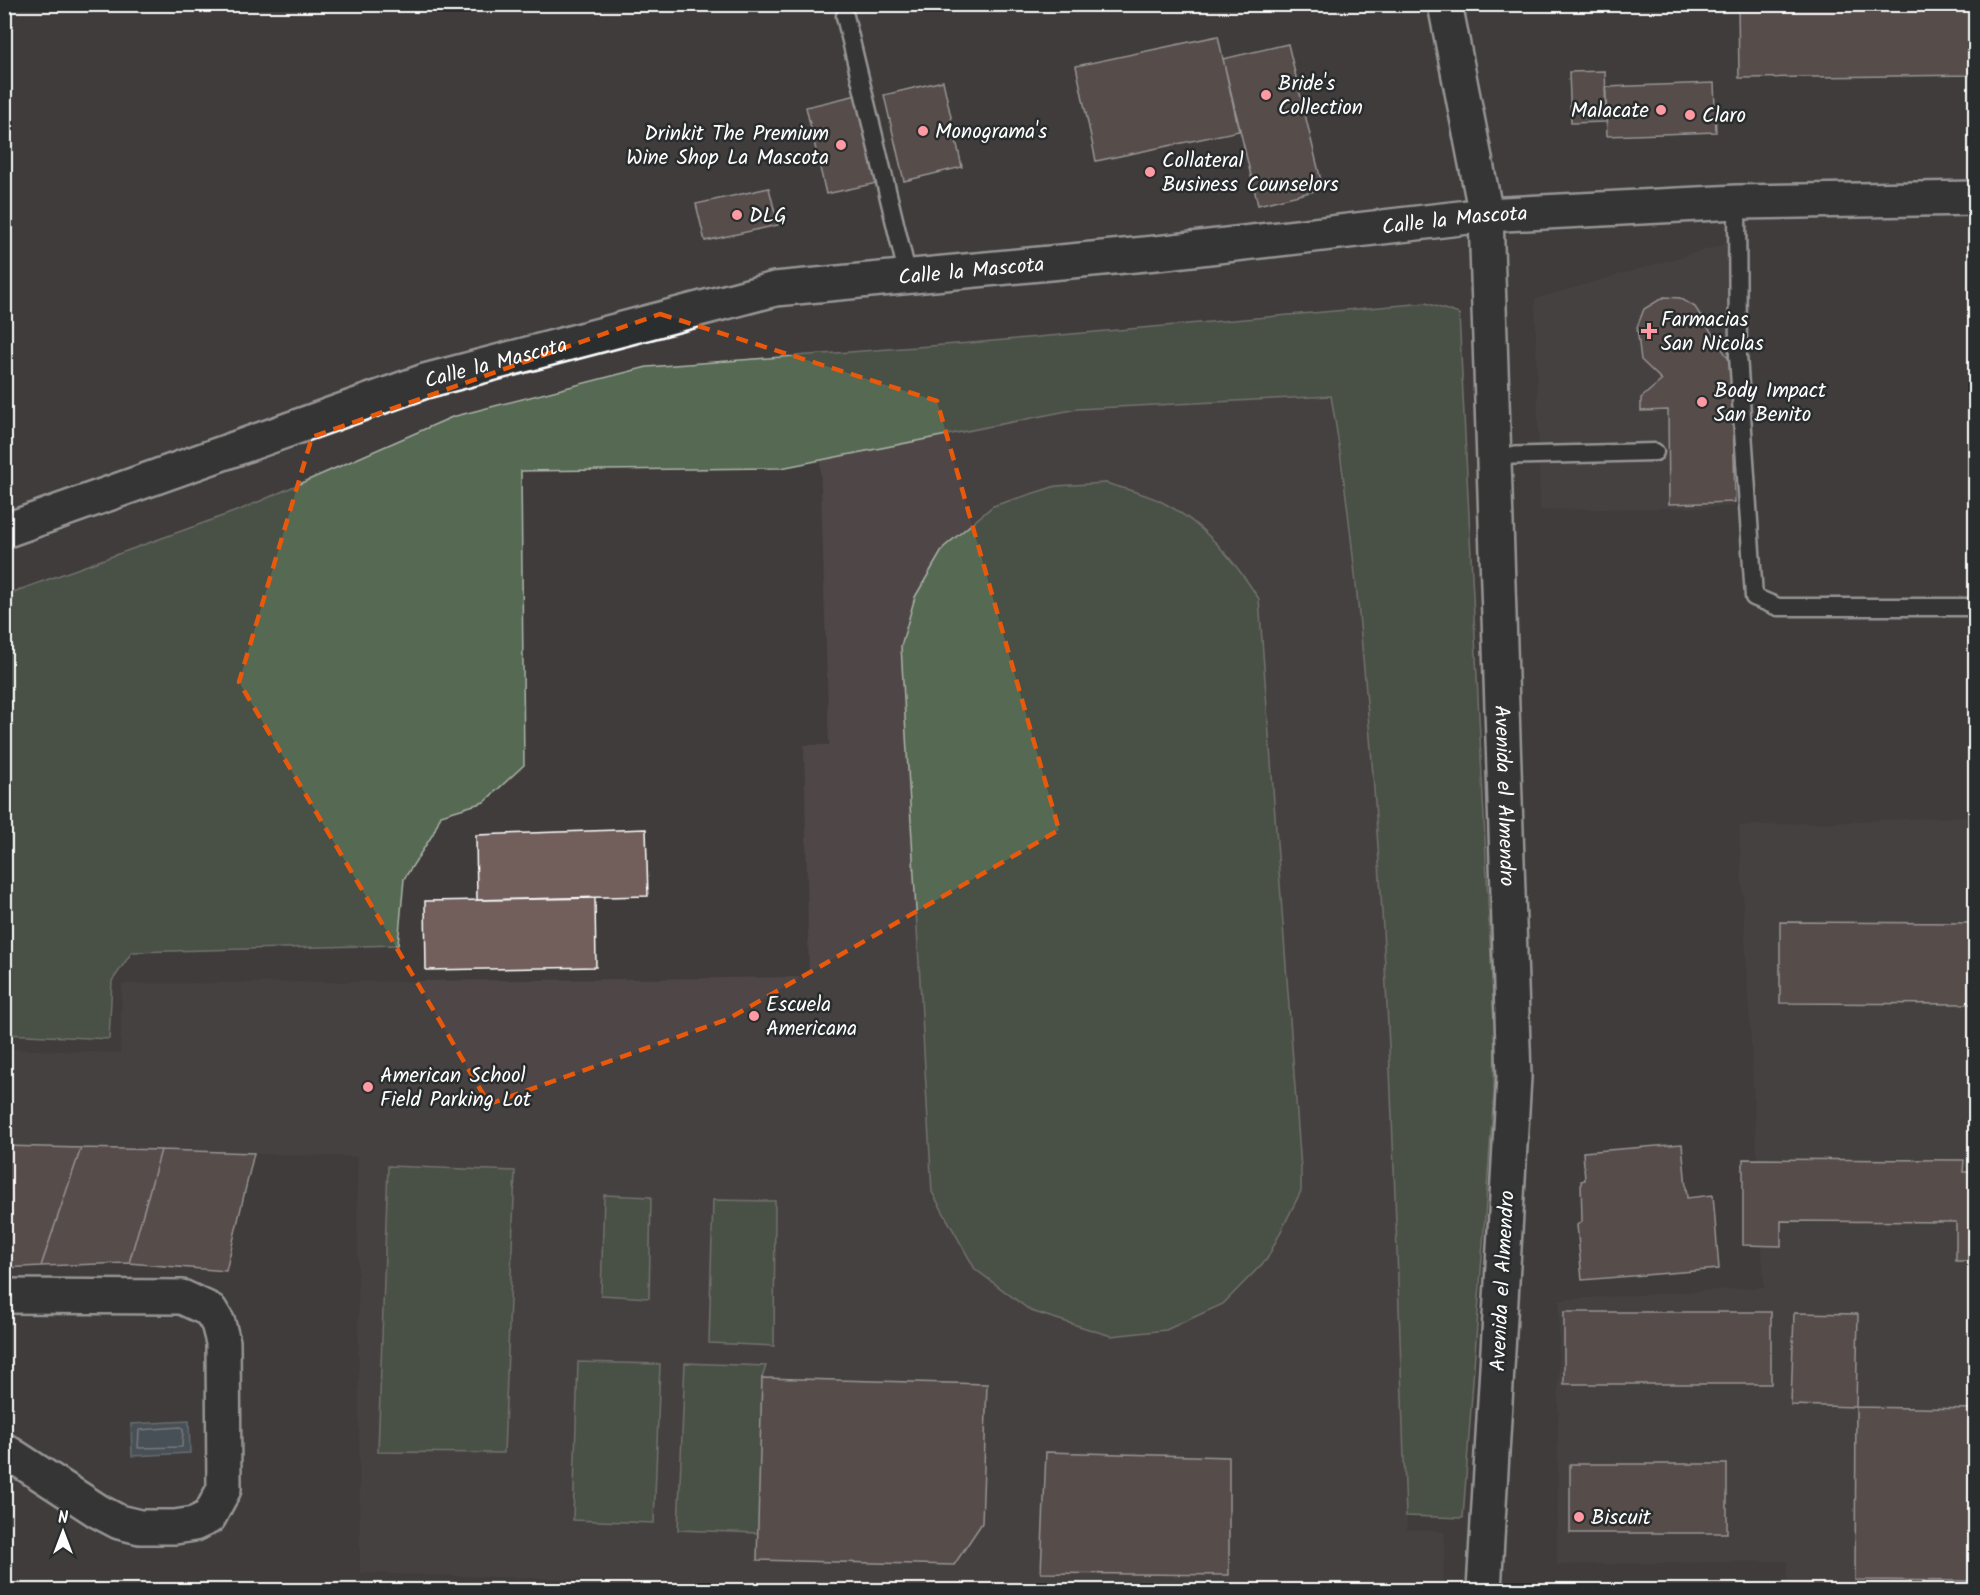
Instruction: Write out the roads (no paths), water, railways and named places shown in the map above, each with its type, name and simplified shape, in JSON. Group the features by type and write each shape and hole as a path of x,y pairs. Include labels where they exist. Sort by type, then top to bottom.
{"street":[{"name":"Avenida el Almendro","path":"1445,4 1486,215 1514,1077 1484,1590"},
{"name":"Calle la Mascota","path":"4,531 425,381 775,289 1166,252 1486,215 1737,202 1976,198"},
{"path":"4,1296 182,1296 210,1310 218,1323 223,1342 224,1489 209,1517 194,1524 140,1527 119,1522 98,1511 4,1450"}],"lane":[{"path":"845,16 908,277"},
{"path":"1737,202 1738,355 1754,597 1778,608 1976,607"},
{"path":"1493,456 1654,452"}],"water":[{"path":"189,1421 190,1453 132,1456 131,1424"}],"place":[{"name":"Bride's Collection","path":"1266,95"},
{"name":"Malacate","path":"1661,110"},
{"name":"Claro","path":"1690,115"},
{"name":"Monograma's","path":"923,131"},
{"name":"Drinkit The Premium Wine Shop La Mascota","path":"841,145"},
{"name":"Collateral Business Counselors","path":"1150,172"},
{"name":"DLG","path":"737,215"},
{"name":"Farmacias San Nicolas","path":"1649,331"},
{"name":"Body Impact San Benito","path":"1702,402"},
{"name":"Escuela Americana","path":"754,1016"},
{"name":"American School Field Parking Lot","path":"368,1087"},
{"name":"Biscuit","path":"1579,1517"}]}
